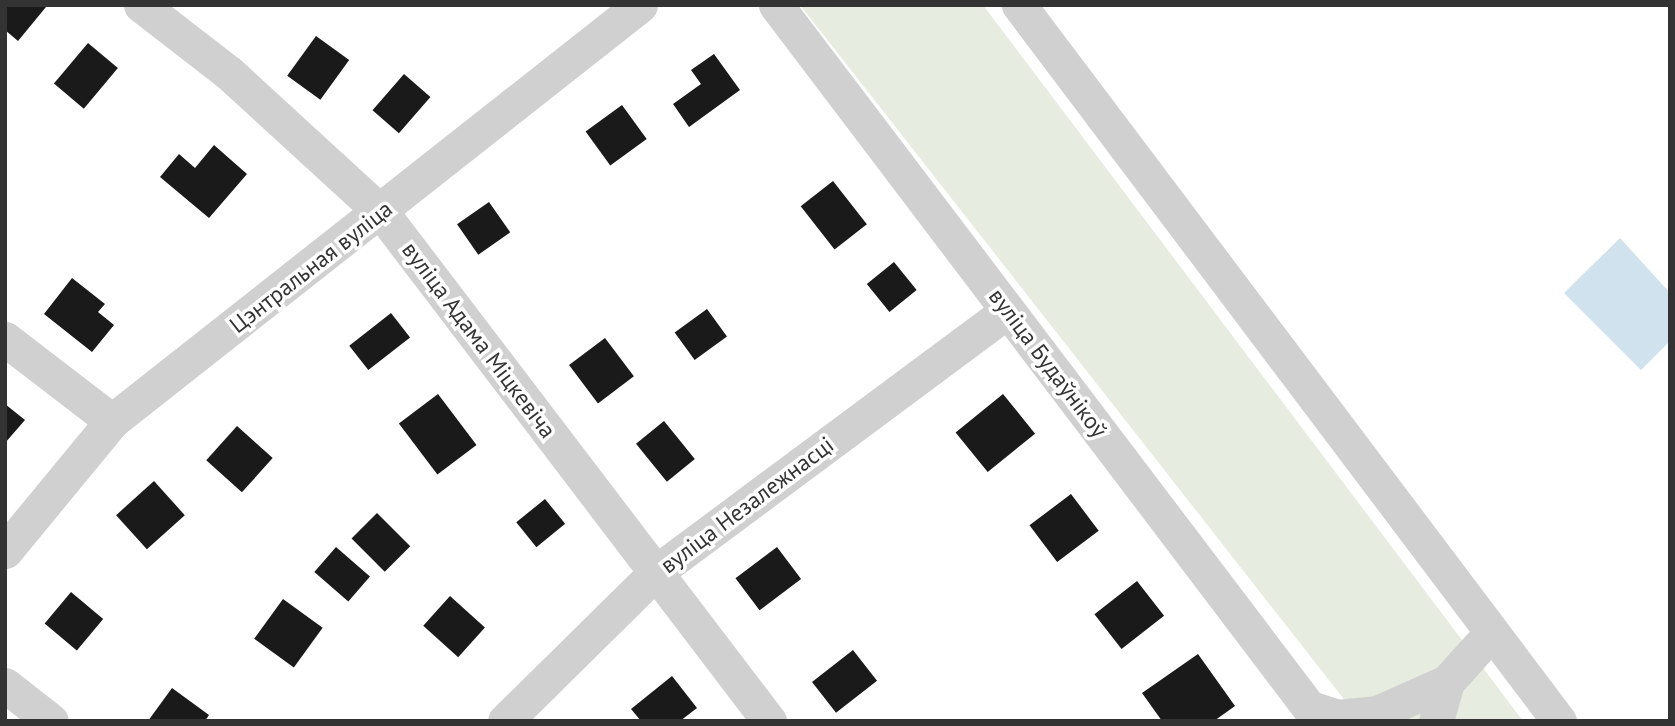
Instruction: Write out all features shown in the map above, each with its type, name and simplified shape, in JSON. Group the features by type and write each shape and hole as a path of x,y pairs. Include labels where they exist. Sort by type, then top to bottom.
{"street":[{"name":"вуліца Адама Міцкевіча","path":"141,5 229,73 382,213 769,721"},
{"name":"Цэнтральная вуліца","path":"5,551 112,421 382,213 640,5"},
{"name":"вуліца Будаўнікоў","path":"776,5 1314,715"},
{"path":"1019,5 1559,721"},
{"name":"вуліца Незалежнасці","path":"505,721 656,572 1008,311"},
{"path":"5,339 112,421"},
{"path":"1314,715 1338,717 1377,713 1447,682 1492,632"},
{"path":"1436,721 1447,682"},
{"path":"5,685 51,721"}],"shaded area":[{"path":"800,5 983,5 1523,721 1361,721"}],"water":[{"path":"1620,238 1670,293 1670,341 1641,370 1564,293"}],"building":[{"path":"5,5 46,7 18,41 5,30"},
{"path":"316,36 349,60 320,100 287,76"},
{"path":"88,43 118,68 84,109 54,84"},
{"path":"714,54 740,90 689,127 673,104 701,84 691,70"},
{"path":"404,74 430,97 399,133 373,110"},
{"path":"622,105 647,139 610,165 586,131"},
{"path":"214,145 247,174 209,218 160,177 179,154 195,168"},
{"path":"833,181 867,224 835,250 801,206"},
{"path":"489,202 510,232 478,255 457,224"},
{"path":"894,262 917,290 889,312 867,284"},
{"path":"72,278 105,304 98,312 114,325 92,352 44,314"},
{"path":"707,309 727,337 695,360 675,333"},
{"path":"391,313 410,337 368,370 349,346"},
{"path":"605,338 634,376 598,403 569,365"},
{"path":"438,394 477,445 437,475 399,423"},
{"path":"1003,394 1035,434 988,472 956,432"},
{"path":"5,404 25,420 5,443"},
{"path":"664,421 695,459 667,482 636,444"},
{"path":"237,426 273,458 242,492 206,460"},
{"path":"154,481 185,515 147,549 116,515"},
{"path":"1071,494 1099,531 1057,562 1029,525"},
{"path":"545,499 565,524 536,547 516,522"},
{"path":"377,513 410,546 385,572 352,538"},
{"path":"336,547 370,577 348,601 314,572"},
{"path":"777,547 801,579 760,610 735,578"},
{"path":"1137,581 1164,616 1122,649 1094,614"},
{"path":"71,592 103,619 77,650 45,623"},
{"path":"450,596 485,627 458,657 423,626"},
{"path":"283,599 323,628 294,667 254,639"},
{"path":"853,650 877,681 836,713 812,682"},
{"path":"1198,654 1235,706 1214,721 1162,721 1142,693"},
{"path":"672,676 697,708 680,721 641,721 631,709"},
{"path":"172,688 209,715 205,721 148,721"}]}
